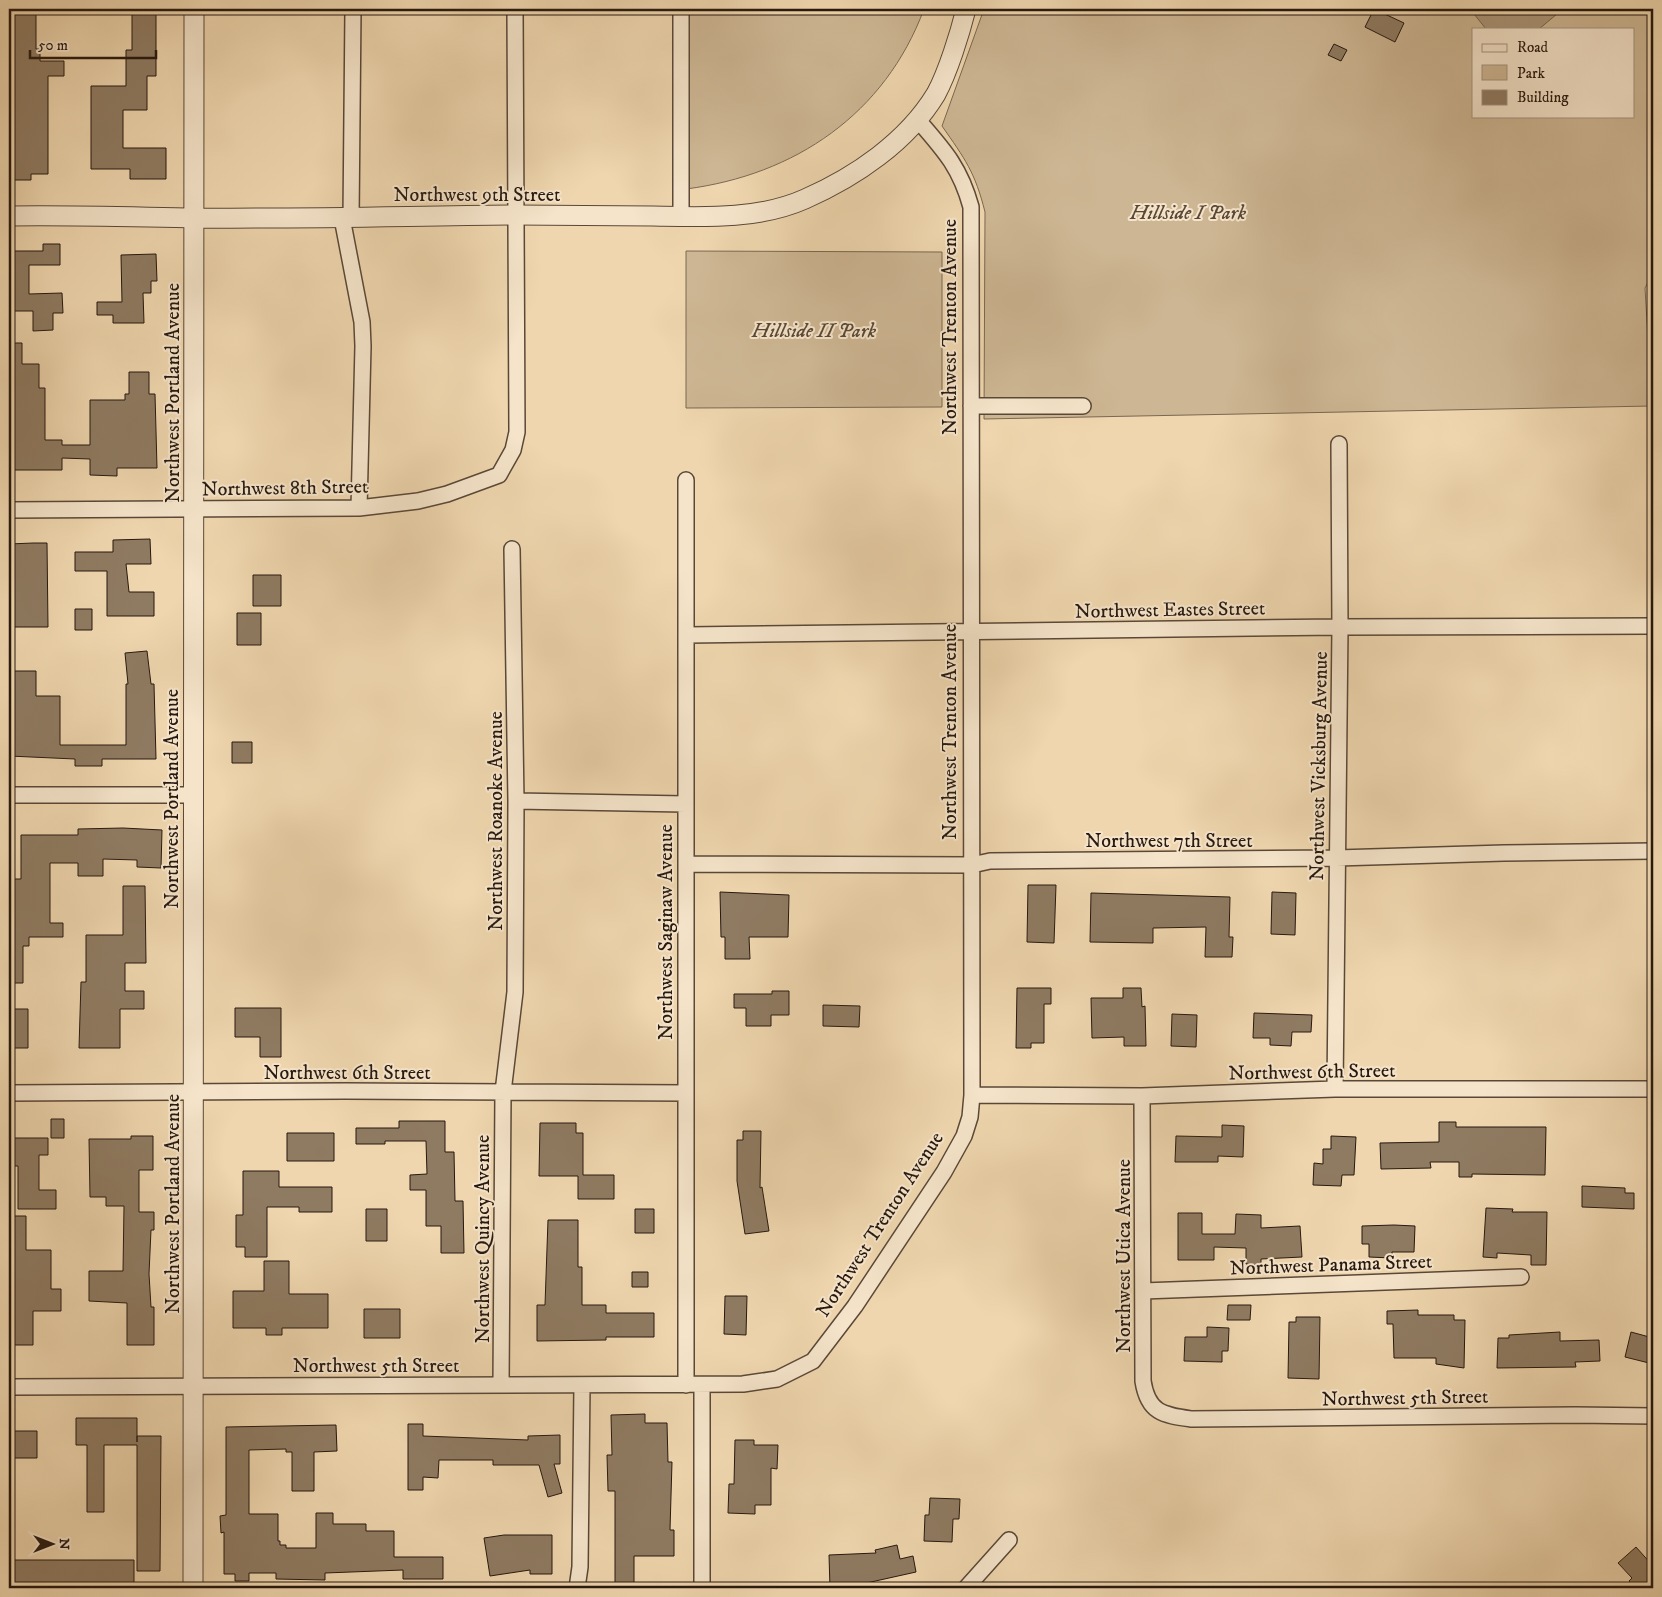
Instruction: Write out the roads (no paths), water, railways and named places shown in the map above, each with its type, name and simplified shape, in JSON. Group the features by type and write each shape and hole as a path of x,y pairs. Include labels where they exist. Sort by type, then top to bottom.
{"street":[{"name":"Northwest Portland Avenue","path":"193,1588 195,1385 193,795 194,9"},
{"path":"353,9 347,218 363,338 364,377 358,508"},
{"path":"514,215 515,9"},
{"path":"681,9 681,217"},
{"path":"917,119 937,92 961,29 966,9"},
{"name":"Northwest 9th Street","path":"9,216 195,218 514,215 733,216 781,208 804,200 849,177 888,148 917,119"},
{"name":"Northwest Trenton Avenue","path":"742,1384 777,1379 813,1361 866,1290 944,1172 964,1136 970,1117 972,1095 971,207 964,182 948,154 917,119"},
{"name":"Northwest 8th Street","path":"9,510 358,508 418,501 447,494 499,474 513,450 517,432 514,215"},
{"path":"971,406 1083,406"},
{"name":"Northwest Vicksburg Avenue","path":"1335,1089 1340,627 1339,444"},
{"name":"Northwest Saginaw Avenue","path":"686,480 688,634 685,804 686,1093 702,1588"},
{"name":"Northwest Roanoke Avenue","path":"503,1092 515,992 516,801 512,549"},
{"name":"Northwest Eastes Street","path":"688,634 1340,627 1653,626"},
{"path":"9,795 193,795"},
{"path":"516,801 685,804"},
{"name":"Northwest 7th Street","path":"686,864 972,865 990,861 1338,858 1504,852 1653,851"},
{"name":"Northwest 6th Street","path":"972,1095 1142,1096 1335,1089 1653,1089"},
{"name":"Northwest Quincy Avenue","path":"501,1385 503,1092"},
{"name":"Northwest 6th Street","path":"9,1093 686,1093"},
{"name":"Northwest Utica Avenue","path":"1142,1096 1143,1381 1150,1404 1157,1412"},
{"name":"Northwest Panama Street","path":"1143,1291 1521,1277"},
{"name":"Northwest 5th Street","path":"9,1386 742,1384"},
{"path":"577,1588 580,1567 582,1385"},
{"name":"Northwest 5th Street","path":"1157,1412 1191,1419 1575,1415 1653,1416"},
{"path":"966,1588 1009,1540"}],"park label":[{"name":"Hillside I Park","path":"1188,212"},
{"name":"Hillside II Park","path":"814,330"}]}
